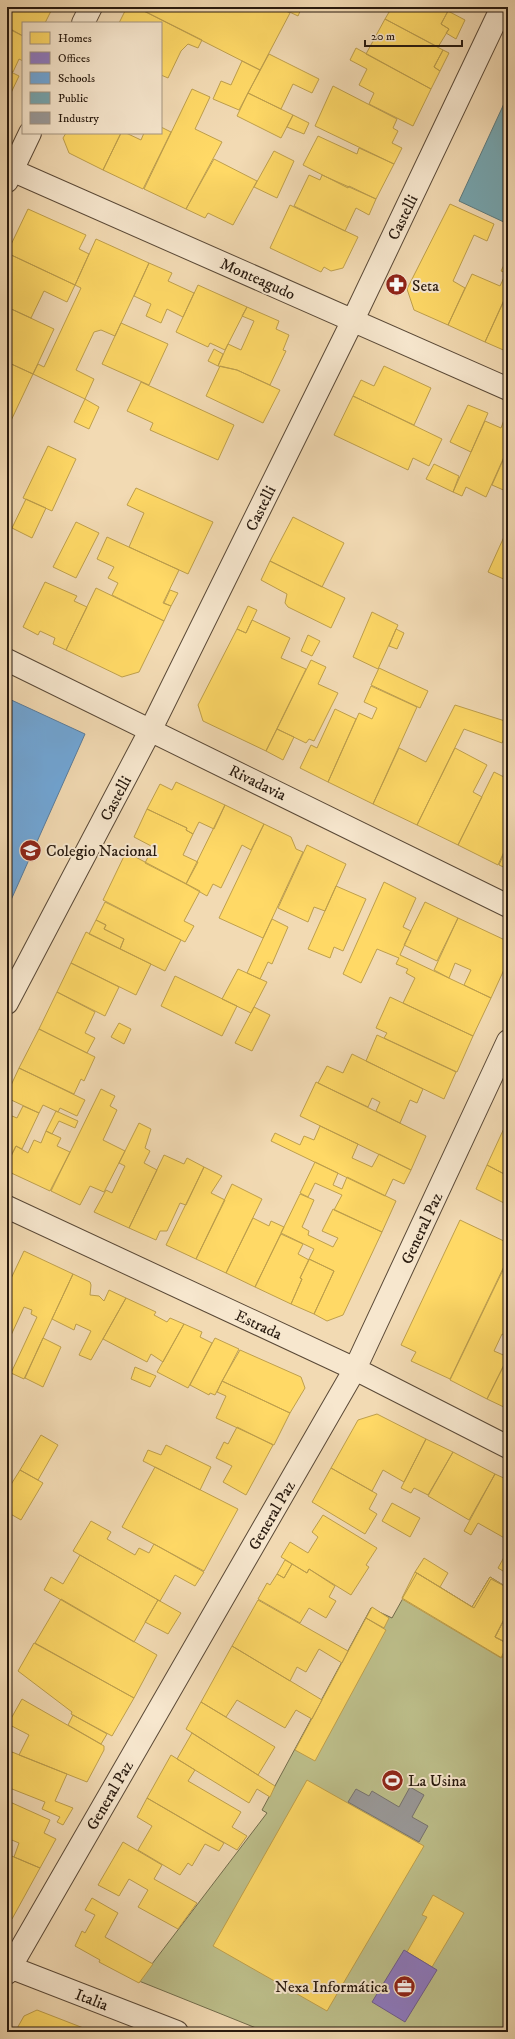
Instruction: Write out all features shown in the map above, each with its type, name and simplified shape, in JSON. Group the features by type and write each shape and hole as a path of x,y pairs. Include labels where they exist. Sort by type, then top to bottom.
{"street":[{"path":"84,22 91,7"},
{"name":"Castelli","path":"7,1004 151,729 353,320 502,7"},
{"path":"9,173 29,134"},
{"name":"Monteagudo","path":"9,173 353,320 508,389"},
{"name":"Rivadavia","path":"7,660 151,729 508,906"},
{"name":"General Paz","path":"8,1969 355,1369 508,1041"},
{"name":"Estrada","path":"7,1207 355,1369 508,1446"},
{"name":"Italia","path":"8,1969 177,2032"}],"green space":[{"name":"La Usina","path":"417,1573 472,1607 490,1577 508,1588 508,1612 495,1636 508,1643 508,2020 502,2032 266,2032 139,1981 267,1813 262,1810 371,1608 392,1618"}],"building: Homes":[{"path":"7,7 53,7 46,22 22,22 22,35 7,27"},
{"path":"127,7 136,7 202,40 198,48 188,44 181,51 168,78 162,75 162,22 120,22"},
{"path":"136,7 278,7 290,13 260,70"},
{"path":"279,7 302,7 298,16"},
{"path":"392,7 440,7 448,11 441,24 449,29 438,47 385,19"},
{"path":"448,11 465,20 456,39 446,33 449,29 441,24"},
{"path":"385,19 443,50 434,67 440,71 431,89 366,54"},
{"path":"7,28 22,36 22,60 19,59 13,72 7,69"},
{"path":"356,48 431,89 413,126 369,104 374,93 359,85 367,69 350,60"},
{"path":"443,50 449,53 440,71 434,67"},
{"path":"269,54 319,79 312,93 293,84 281,109 248,93"},
{"path":"242,61 260,70 239,110 213,99 221,81 231,85"},
{"path":"7,70 19,76 10,95 7,93"},
{"path":"333,86 397,119 393,128 398,131 392,143 402,148 394,164 315,126"},
{"path":"192,89 210,97 195,129 222,142 186,209 144,189"},
{"path":"248,93 293,115 281,138 237,116"},
{"path":"293,115 309,123 304,134 287,127"},
{"path":"162,128 171,132 143,189 103,170 121,134 128,134 141,140 144,134 162,134"},
{"path":"65,134 121,134 103,170 69,153 63,138"},
{"path":"318,136 357,154 359,148 394,164 376,199 349,186 348,188 303,165"},
{"path":"274,151 294,161 277,198 254,187"},
{"path":"214,159 257,181 233,225 208,213 205,218 186,209"},
{"path":"309,175 320,180 322,175 376,199 369,215 356,208 345,231 294,206"},
{"path":"450,204 494,224 487,241 474,235 453,281 465,288 448,325 414,310 407,289"},
{"path":"290,205 358,237 343,268 331,271 324,267 321,272 270,248"},
{"path":"28,209 86,235 79,249 89,254 75,285 7,253"},
{"path":"96,239 149,263 115,336 101,330 94,332 76,370 94,379 85,399 33,374 38,364 44,367 81,288 75,285"},
{"path":"7,253 75,285 67,302 44,291 31,318 7,307"},
{"path":"508,257 508,291 485,342 448,325 472,274 500,286 506,273 501,271"},
{"path":"149,263 172,273 168,281 194,293 183,317 167,309 161,323 146,316 151,304 134,296"},
{"path":"198,285 247,307 225,350 210,343 208,347 176,332"},
{"path":"508,292 508,352 485,342"},
{"path":"7,307 54,329 33,374 7,362"},
{"path":"247,307 279,321 276,329 289,335 283,350 286,351 270,385 237,370 218,366 228,344 241,350 254,321 242,316"},
{"path":"121,323 168,344 149,385 102,364"},
{"path":"214,349 223,354 218,366 208,361"},
{"path":"7,362 33,374 8,427 7,426"},
{"path":"220,366 237,370 280,390 263,423 206,396"},
{"path":"384,366 431,388 414,425 353,396 361,380 374,386"},
{"path":"141,382 234,425 218,460 150,430 153,423 127,411"},
{"path":"353,396 442,439 429,466 413,458 408,470 334,435"},
{"path":"85,399 99,407 89,429 74,422"},
{"path":"468,405 488,413 471,452 450,442"},
{"path":"504,420 508,422 508,448 486,497 466,487 462,496 453,492 485,421 501,428"},
{"path":"48,446 76,459 52,511 23,498"},
{"path":"508,449 508,492 492,485"},
{"path":"434,464 459,476 453,492 426,479"},
{"path":"136,488 213,522 188,574 129,547 144,513 127,505"},
{"path":"26,499 46,508 32,538 12,528"},
{"path":"293,517 344,543 322,587 270,561"},
{"path":"76,522 99,533 76,578 53,567"},
{"path":"508,528 508,581 488,572"},
{"path":"107,537 179,570 163,603 171,606 164,621 112,595 118,583 108,578 114,567 97,559"},
{"path":"270,561 345,598 331,628 288,607 285,603 287,594 261,580"},
{"path":"45,582 77,596 74,601 87,607 66,650 53,644 55,638 40,631 38,635 23,627"},
{"path":"96,588 164,621 139,672 122,677 66,650"},
{"path":"170,590 178,593 171,606 164,603"},
{"path":"248,606 257,610 246,633 237,629"},
{"path":"372,612 398,625 378,669 353,657"},
{"path":"252,620 290,638 281,658 306,669 266,751 203,721 198,705 237,629 246,633"},
{"path":"396,629 404,633 397,649 389,646"},
{"path":"308,635 320,641 312,656 301,651"},
{"path":"311,660 326,667 318,684 338,693 314,741 309,739 306,743 277,729"},
{"path":"379,668 428,691 420,708 371,685"},
{"path":"371,686 417,707 373,804 328,782 359,713 372,719 377,708 364,702"},
{"path":"455,705 508,722 508,730 502,743 464,729 417,825 373,804 399,748 426,762"},
{"path":"335,709 356,719 328,782 300,768 311,745 317,748"},
{"path":"277,729 294,737 283,760 266,751"},
{"path":"455,748 487,765 473,792 482,797 458,845 417,825"},
{"path":"494,772 508,779 508,843 498,865 458,845"},
{"path":"176,782 225,805 214,829 199,822 193,834 186,830 187,828 147,809 160,784 172,790"},
{"path":"225,805 264,824 251,850 242,845 221,888 213,884 207,896 186,884"},
{"path":"147,809 187,828 186,830 193,834 183,855 198,862 186,884 145,863 153,847 134,837"},
{"path":"264,824 291,837 296,849 303,852 263,938 219,918"},
{"path":"508,844 508,869 499,865"},
{"path":"307,845 346,864 325,911 314,907 308,922 278,908"},
{"path":"126,852 200,891 184,921 194,926 185,942 103,900"},
{"path":"384,882 416,898 403,927 411,931 400,955 491,998 473,1036 403,1003 415,978 406,973 408,969 396,964 399,958 377,949 361,983 343,974"},
{"path":"336,886 366,899 343,951 334,947 330,958 308,949"},
{"path":"105,902 181,940 165,971 120,949 124,939 104,929 106,925 96,920"},
{"path":"425,902 458,918 437,961 404,945"},
{"path":"458,918 507,941 508,961 491,998 464,985 471,970 455,963 449,978 434,970"},
{"path":"272,919 288,927 272,964 268,962 260,979 247,973"},
{"path":"96,920 106,925 104,929 124,939 120,949 89,934"},
{"path":"86,932 151,964 136,995 71,963"},
{"path":"71,963 119,987 105,1016 57,992"},
{"path":"238,969 267,982 251,1013 222,999"},
{"path":"175,976 237,1006 222,1036 161,1006"},
{"path":"57,992 95,1012 85,1033 95,1038 87,1053 39,1029"},
{"path":"390,997 473,1036 457,1072 384,1038 387,1033 376,1028"},
{"path":"254,1007 270,1015 252,1051 235,1043"},
{"path":"119,1023 131,1029 124,1044 111,1037"},
{"path":"39,1029 95,1057 84,1081 81,1079 74,1094 19,1068"},
{"path":"377,1035 456,1072 444,1099 366,1061"},
{"path":"352,1054 423,1089 417,1103 410,1100 400,1123 376,1111 380,1102 372,1098 368,1107 318,1083 327,1066 343,1073"},
{"path":"19,1068 85,1100 77,1116 60,1108 58,1112 43,1105 39,1113 7,1098 7,1094"},
{"path":"316,1082 426,1136 411,1170 300,1116"},
{"path":"101,1089 115,1096 110,1106 117,1110 103,1140 125,1151 104,1192 90,1186 80,1205 51,1191"},
{"path":"23,1106 39,1113 22,1149 16,1146 7,1164 7,1114 17,1118"},
{"path":"56,1111 78,1121 75,1128 59,1121 52,1134 46,1131"},
{"path":"139,1123 151,1129 145,1148 150,1151 144,1163 157,1170 129,1228 94,1212 106,1190 112,1193 125,1166 119,1163"},
{"path":"506,1124 508,1125 508,1176 487,1165"},
{"path":"320,1126 358,1144 352,1158 372,1167 379,1154 411,1170 404,1184 393,1179 385,1196 271,1141 275,1133 300,1145 304,1136 314,1140"},
{"path":"46,1131 61,1138 57,1146 70,1152 50,1191 7,1171 7,1164 16,1146 28,1153 34,1140 41,1143"},
{"path":"164,1155 184,1164 187,1158 204,1167 186,1205 180,1203 167,1231 160,1231 156,1240 129,1228"},
{"path":"315,1162 338,1173 333,1185 342,1189 347,1177 396,1201 382,1232 334,1210 342,1195 315,1183 308,1197 300,1193"},
{"path":"487,1165 508,1176 508,1205 476,1189"},
{"path":"204,1167 222,1176 211,1193 225,1200 196,1259 166,1245"},
{"path":"232,1184 262,1199 226,1273 196,1259"},
{"path":"300,1194 314,1200 302,1227 309,1231 308,1235 333,1247 338,1238 322,1231 333,1209 382,1232 343,1315 327,1321 314,1314 334,1271 309,1259 314,1249 281,1233"},
{"path":"253,1218 269,1226 271,1221 284,1227 255,1287 226,1273"},
{"path":"460,1220 508,1243 508,1258 450,1379 411,1361 416,1352 401,1345"},
{"path":"281,1234 303,1244 298,1254 309,1260 300,1278 302,1279 291,1304 255,1287"},
{"path":"24,1251 73,1274 24,1379 11,1373 37,1317 31,1314 32,1310 24,1307 7,1344 7,1287"},
{"path":"508,1258 508,1273 503,1270"},
{"path":"309,1259 334,1271 314,1314 291,1304 302,1279 300,1278"},
{"path":"503,1270 508,1273 508,1337 502,1334 494,1351 508,1357 487,1399 450,1380"},
{"path":"73,1274 90,1282 90,1295 99,1296 104,1301 109,1290 126,1298 91,1360 79,1355 91,1331 76,1324 74,1330 52,1319"},
{"path":"126,1298 156,1312 154,1315 167,1322 170,1318 184,1324 163,1362 151,1354 147,1362 103,1339"},
{"path":"184,1324 202,1332 200,1337 212,1343 188,1388 157,1372"},
{"path":"43,1338 61,1347 43,1387 25,1378"},
{"path":"215,1338 239,1349 215,1395 210,1393 209,1395 190,1385"},
{"path":"240,1350 301,1377 305,1388 290,1413 222,1381"},
{"path":"508,1357 508,1409 487,1399"},
{"path":"135,1367 156,1376 150,1387 131,1379"},
{"path":"222,1381 290,1413 274,1445 216,1418 226,1396 217,1392"},
{"path":"377,1414 426,1439 404,1482 383,1470 372,1491 331,1468 358,1420"},
{"path":"237,1427 273,1445 246,1495 223,1482 232,1466 216,1458 224,1442 228,1444"},
{"path":"41,1435 58,1445 38,1480 20,1470"},
{"path":"426,1439 453,1452 428,1495 414,1488 411,1493 401,1488"},
{"path":"166,1445 211,1467 200,1490 143,1461 148,1450 161,1455"},
{"path":"453,1452 495,1474 469,1520 428,1496"},
{"path":"155,1467 238,1509 204,1571 122,1527"},
{"path":"331,1468 377,1494 369,1509 377,1514 365,1534 312,1502"},
{"path":"20,1470 43,1483 21,1520 7,1512 7,1491"},
{"path":"495,1474 508,1480 508,1540 478,1523 471,1535 464,1531"},
{"path":"392,1503 420,1518 410,1537 382,1521"},
{"path":"323,1515 377,1548 366,1565 369,1567 351,1595 309,1569 307,1573 281,1557 290,1542 308,1553 318,1537 312,1532"},
{"path":"91,1521 111,1532 107,1539 135,1555 139,1548 149,1553 154,1544 204,1572 195,1586 175,1575 160,1601 73,1551"},
{"path":"508,1550 508,1574 498,1568"},
{"path":"80,1555 158,1600 134,1642 44,1590 51,1577 63,1584"},
{"path":"424,1558 448,1573 440,1587 415,1572"},
{"path":"285,1560 292,1564 284,1578 277,1574"},
{"path":"292,1564 307,1573 309,1569 335,1586 329,1597 336,1601 326,1618 309,1608 300,1623 258,1599 267,1583 270,1585 277,1574 284,1578"},
{"path":"415,1572 474,1608 491,1579 508,1588 508,1611 495,1637 508,1644 502,1658 402,1598"},
{"path":"417,1573 472,1607 490,1577 508,1588 508,1612 495,1637 508,1643 501,1658 402,1599"},
{"path":"61,1599 157,1655 134,1698 35,1643"},
{"path":"158,1600 181,1613 168,1634 145,1622"},
{"path":"258,1600 348,1651 342,1663 319,1649 306,1672 297,1667 290,1681 232,1646"},
{"path":"372,1607 389,1618 384,1628 366,1618"},
{"path":"366,1618 386,1630 315,1761 295,1750"},
{"path":"503,1622 508,1625 508,1644 495,1637"},
{"path":"34,1643 134,1698 112,1736 71,1714 72,1712 18,1671"},
{"path":"232,1646 322,1700 312,1719 296,1710 285,1728 237,1700 226,1717 201,1702"},
{"path":"22,1699 104,1746 104,1750 87,1782 19,1755 29,1735 8,1724"},
{"path":"201,1702 275,1747 258,1775 186,1729"},
{"path":"73,1715 107,1734 101,1744 68,1725"},
{"path":"192,1733 275,1786 270,1797 257,1789 249,1803 177,1759"},
{"path":"7,1750 12,1752 7,1763"},
{"path":"12,1752 67,1774 55,1801 73,1808 63,1825 57,1822 60,1817 42,1809 45,1802 7,1787 7,1763"},
{"path":"171,1755 195,1770 188,1781 241,1812 232,1827 247,1836 237,1850 147,1798"},
{"path":"307,1780 424,1846 327,2011 213,1946"},
{"path":"147,1798 224,1843 219,1851 205,1844 192,1866 188,1863 180,1875 138,1850 152,1826 137,1817"},
{"path":"10,1802 50,1820 44,1833 56,1839 40,1868 14,1857 19,1843 7,1838 7,1807"},
{"path":"123,1842 162,1865 154,1879 197,1903 178,1929 138,1907 148,1890 129,1879 119,1896 98,1885"},
{"path":"7,1854 40,1868 12,1919 7,1921"},
{"path":"433,1895 464,1913 432,1967 407,1952 427,1917 422,1915"},
{"path":"92,1898 118,1913 105,1937 153,1964 139,1983 99,1962 100,1960 75,1946 82,1931 85,1933 95,1915 85,1910"},
{"path":"37,2010 86,2029 84,2032 15,2032 24,2016"}],"building: Offices":[{"name":"Nexa Informática","path":"404,1950 437,1970 405,2022 372,2002"}],"building: Schools":[{"name":"Colegio Nacional","path":"7,698 85,734 7,909"}],"building: Public":[{"path":"508,95 508,224 459,201"}],"building: Industry":[{"path":"410,1787 424,1795 412,1817 428,1826 419,1842 348,1802 356,1789 369,1796 372,1791 399,1807"}],"place":[{"name":"Seta","path":"397,285"},
{"name":"Colegio Nacional","path":"30,850"},
{"name":"La Usina","path":"393,1780"},
{"name":"Nexa Informática","path":"404,1986"}]}
